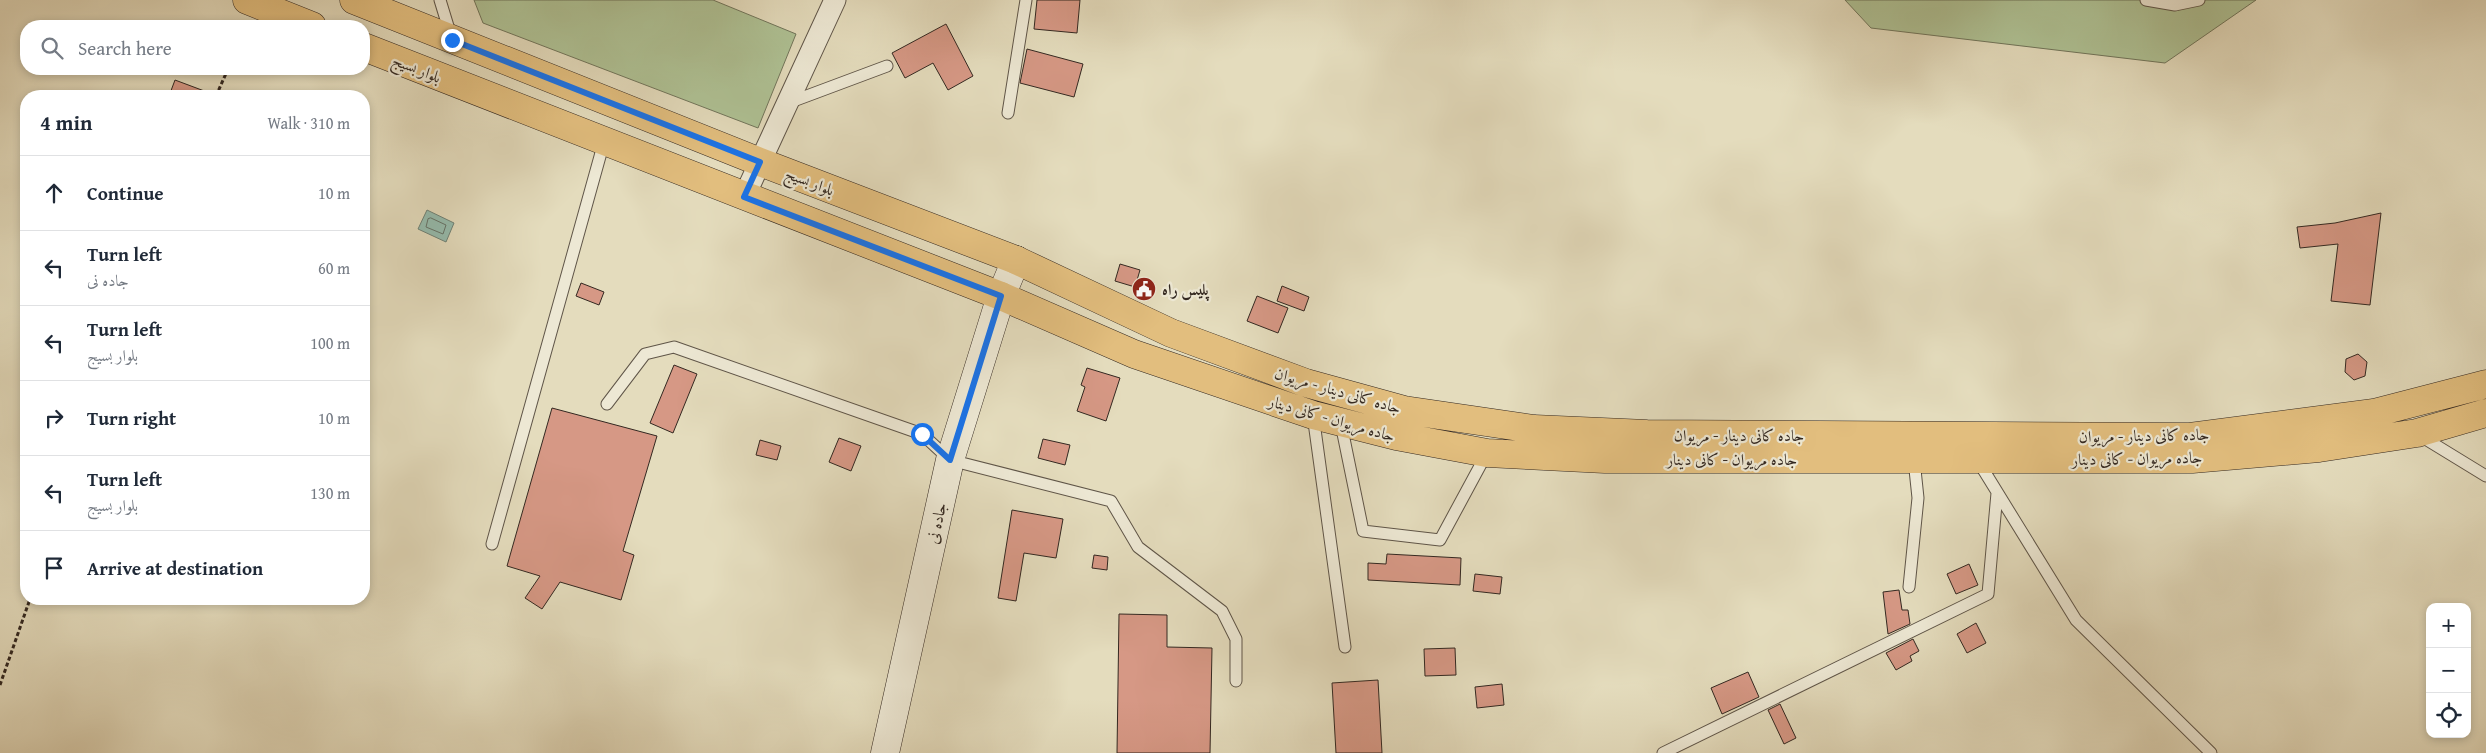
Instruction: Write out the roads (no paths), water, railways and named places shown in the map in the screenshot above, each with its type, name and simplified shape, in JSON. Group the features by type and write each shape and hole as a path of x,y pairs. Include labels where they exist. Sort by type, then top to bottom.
{"main road":[{"path":"247,0 280,6 302,20"},
{"name":"بلوار بسیج","path":"354,0 760,162 1016,260"},
{"name":"بلوار بسیج","path":"370,49 1001,296"},
{"name":"جاده نی","path":"885,753 950,460 1001,296 1016,260"},
{"name":"جاده کانی دینار - مریوان","path":"1016,260 1171,333 1306,383 1404,410 1534,429 1647,434 2190,437 2395,423 2486,384"},
{"name":"جاده مریوان - کانی دینار","path":"1001,296 1134,354 1313,415 1341,424 1487,453 1605,459 2192,459 2319,448 2395,423 2486,413"}],"street":[{"path":"744,197 835,0"}],"lane":[{"path":"440,0 452,40"},
{"path":"1008,113 1026,0"},
{"path":"2146,0 2175,5 2199,0"},
{"path":"788,103 887,66"},
{"path":"492,544 604,142"},
{"path":"607,404 645,354 674,347 922,434 950,460 1111,501 1138,547 1222,611 1236,639 1236,681"},
{"path":"1313,415 1346,647"},
{"path":"2395,423 2486,476"},
{"path":"1341,424 1363,531 1440,540 1487,453"},
{"path":"1909,587 1918,498 1914,460"},
{"path":"1977,460 2076,620 2210,753"},
{"path":"1663,753 1988,594 1997,493"}],"water":[{"path":"427,210 454,223 446,242 418,229"}],"place":[{"name":"پلیس راه","path":"1144,289"}]}
